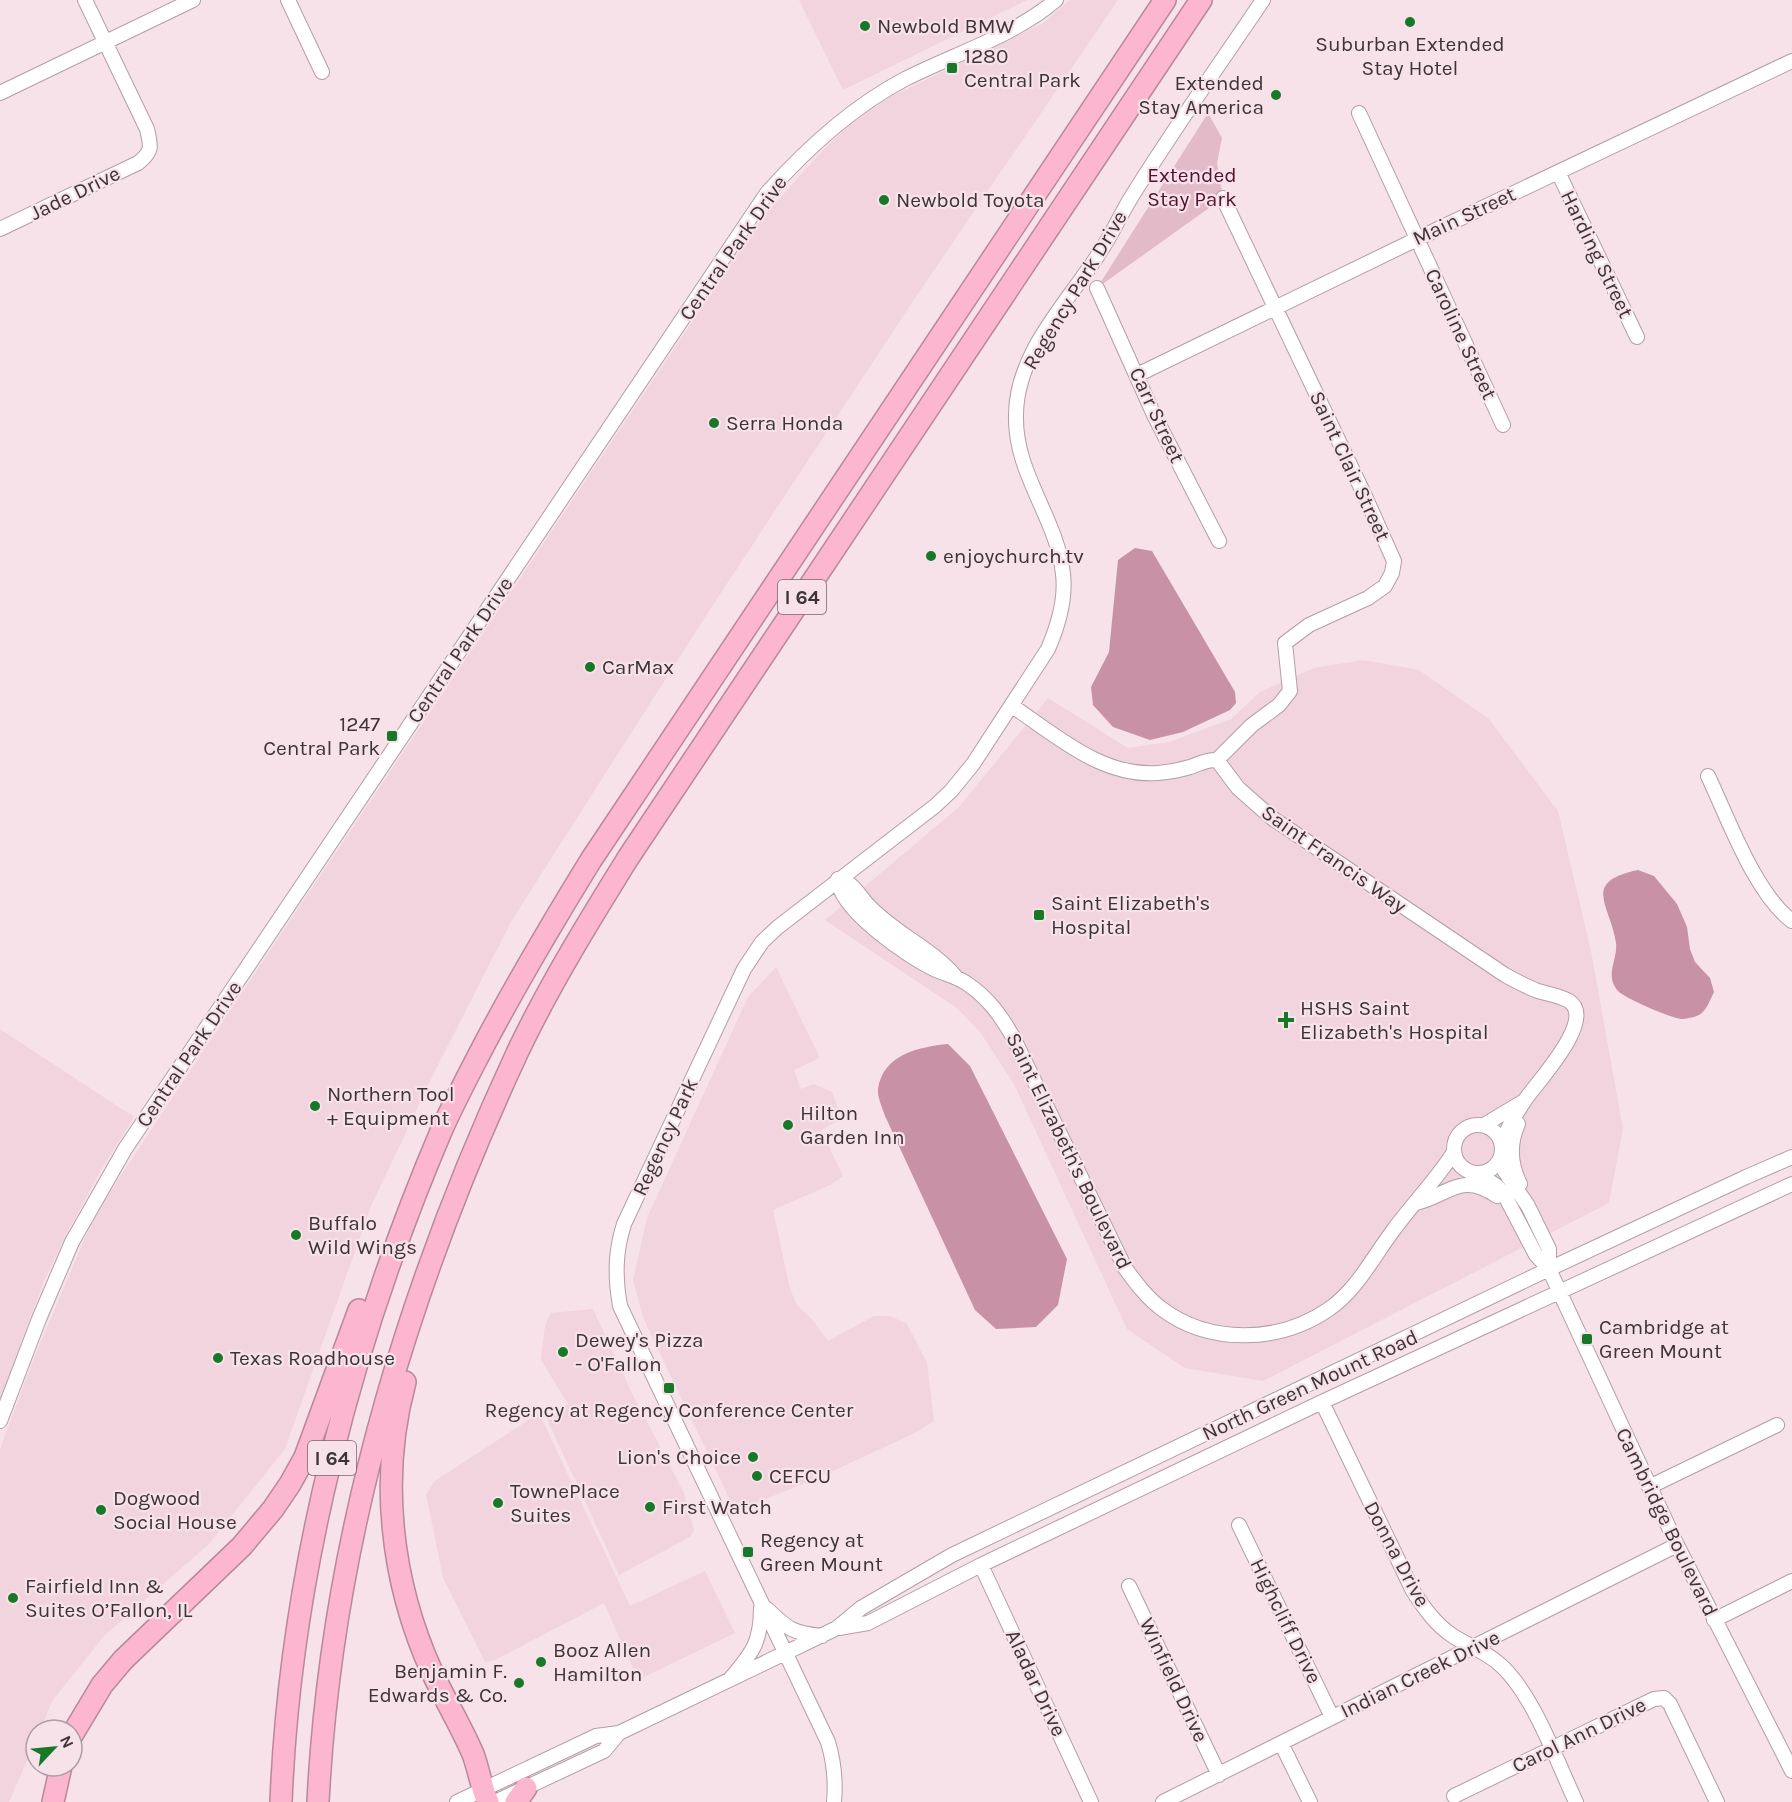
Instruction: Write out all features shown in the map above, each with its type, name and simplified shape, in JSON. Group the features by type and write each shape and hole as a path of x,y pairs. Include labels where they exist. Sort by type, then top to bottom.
{"highway":[{"name":"I 64","path":"281,1802 297,1638 315,1530 357,1363 376,1303 443,1128 514,990 591,860 1165,0"},
{"name":"I 64","path":"318,1802 324,1731 340,1608 365,1484 406,1335 438,1239 519,1050 595,912 671,794 1202,0"},
{"path":"82,1718 102,1685 123,1660 242,1546 273,1509 290,1484 305,1457 368,1286 425,1152 443,1128"},
{"path":"448,1219 445,1246 414,1345 402,1394 394,1445 391,1490 394,1539 402,1588 432,1671 473,1755 488,1798"},
{"path":"53,1802 58,1778"}],"street":[{"path":"85,0 106,43"},
{"path":"0,93 193,0"},
{"path":"288,0 322,72"},
{"name":"Central Park Drive","path":"0,1421 39,1319 72,1242 125,1149 767,193 815,143 872,98 905,79 1023,23 1056,0"},
{"name":"Regency Park Drive","path":"1012,706 1038,667 1057,628 1064,575 1058,547 1021,461 1017,440 1016,413 1024,371 1034,348 1104,245 1133,195 1263,0"},
{"name":"Jade Drive","path":"0,229 138,163 148,155 151,145 147,129 106,43"},
{"name":"Main Street","path":"1137,375 1417,238 1792,60"},
{"name":"Caroline Street","path":"1359,113 1503,425"},
{"name":"Harding Street","path":"1558,172 1637,337"},
{"name":"Saint Clair Street","path":"1217,760 1252,724 1279,705 1290,691 1285,643 1309,625 1368,598 1385,586 1392,573 1394,561 1223,198"},
{"name":"Carr Street","path":"1097,288 1154,415 1219,541"},
{"path":"1012,706 1094,760 1124,770 1157,773 1191,767 1212,759 1217,760"},
{"name":"Regency Park","path":"834,1802 836,1785 834,1762 828,1742 620,1306 616,1284 618,1242 624,1224 744,969 754,953 769,934 935,806 951,791 973,764 1012,706"},
{"name":"Saint Francis Way","path":"1217,760 1238,788 1272,818 1505,975 1569,1002 1573,1006 1576,1015 1571,1032 1551,1067 1524,1101 1505,1134 1502,1144"},
{"path":"1708,776 1758,882 1792,921"},
{"name":"Saint Elizabeth's Boulevard","path":"838,879 838,887 842,894 876,931 898,947 937,970 955,976 979,992 1003,1019 1125,1268 1150,1298 1177,1318 1214,1332 1251,1336 1272,1334 1293,1328 1330,1309 1349,1292 1396,1226 1454,1152 1455,1142 1460,1132 1473,1125 1484,1125"},
{"name":"Saint Francis Way","path":"1517,1202 1521,1185 1512,1164 1511,1152 1515,1130 1531,1104 1533,1090"},
{"name":"Saint Francis Way","path":"1484,1125 1524,1101"},
{"path":"1484,1125 1498,1134 1502,1144 1500,1160 1536,1255 1550,1269"},
{"path":"1454,1152 1462,1167 1497,1186 1517,1202"},
{"name":"North Green Mount Road","path":"488,1798 596,1736 619,1734 822,1636 837,1628 861,1608 952,1555 1550,1269 1792,1157"},
{"name":"Saint Elizabeth's Boulevard","path":"1419,1199 1454,1177 1488,1171 1500,1160"},
{"name":"North Green Mount Road","path":"837,1628 868,1623 981,1564 1322,1402 1792,1184"},
{"name":"Saint Elizabeth's Boulevard","path":"1419,1199 1429,1200 1447,1189 1467,1185 1517,1202"},
{"name":"Cambridge Boulevard","path":"1550,1269 1649,1487 1792,1771"},
{"name":"Donna Drive","path":"1322,1402 1413,1591 1430,1615 1451,1635 1497,1661 1515,1680 1532,1707 1576,1802"},
{"path":"1649,1487 1778,1425"},
{"name":"Highcliff Drive","path":"1239,1526 1332,1717"},
{"name":"Indian Creek Drive","path":"1163,1802 1677,1545"},
{"name":"Aladar Drive","path":"981,1564 1091,1802"},
{"path":"1714,1620 1792,1581"},
{"name":"Winfield Drive","path":"1129,1586 1219,1775"},
{"path":"760,1603 782,1623 798,1633 822,1636"},
{"path":"728,1682 748,1658 756,1643 761,1629 760,1603"},
{"name":"Carol Ann Drive","path":"1454,1796 1654,1699 1664,1698 1670,1704 1717,1802"},
{"name":"North Green Mount Road","path":"457,1802 521,1795 604,1751 619,1734"},
{"path":"1281,1743 1310,1802"}],"shaded area":[{"path":"799,0 1027,0 843,90"},
{"path":"1070,0 1118,0 917,295 709,611 512,920 435,1071 371,1206 285,1449 209,1544 104,1636 53,1700 45,1718 24,1718 24,1768 9,1802 0,1802 0,1449 34,1358 84,1240 104,1201 762,218 823,150 849,125 890,97 1042,24"},
{"path":"1135,548 1152,551 1235,692 1236,703 1230,710 1183,732 1150,740 1113,727 1093,705 1091,687 1109,652 1118,560"},
{"name":"HSHS Saint Elizabeth's Hospital","path":"1363,660 1419,670 1489,719 1558,811 1591,951 1623,1129 1609,1203 1263,1381 1185,1368 1127,1329 1014,1084 980,1032 957,1008 825,920 959,807 1048,698 1128,748 1169,742 1231,719 1260,692 1314,668"},
{"path":"1638,870 1654,876 1677,904 1687,927 1690,949 1695,962 1710,978 1714,992 1706,1008 1697,1016 1681,1019 1667,1015 1630,998 1618,991 1614,985 1612,973 1616,943 1605,907 1604,889 1609,881"},
{"path":"776,967 820,1058 794,1070 801,1089 814,1084 832,1092 838,1108 836,1122 821,1130 843,1176 830,1185 773,1210 790,1289 797,1305 811,1318 828,1341 874,1316 890,1316 907,1324 927,1363 934,1421 915,1433 835,1470 754,1504 738,1508 732,1504 654,1341 643,1317 633,1280 647,1218 748,997"},
{"path":"0,1029 134,1117 98,1175 44,1281 0,1399"},
{"path":"948,1044 970,1066 1067,1259 1058,1305 1036,1327 996,1329 975,1310 880,1103 878,1089 881,1077 895,1060 914,1050"},
{"path":"593,1309 631,1391 684,1493 694,1530 690,1537 619,1575 546,1417 568,1404 541,1360 545,1325 551,1313"},
{"path":"539,1413 630,1606 705,1571 735,1633 644,1677 633,1668 604,1603 495,1660 485,1662 443,1578 426,1494 435,1481"}],"green space":[{"name":"Extended Stay Park","path":"1208,113 1222,138 1217,163 1223,198 1097,288"}],"place":[{"name":"Suburban Extended Stay Hotel","path":"1410,22"},
{"name":"Newbold BMW","path":"865,26"},
{"name":"1280 Central Park","path":"952,68"},
{"name":"Extended Stay America","path":"1276,95"},
{"name":"Newbold Toyota","path":"884,200"},
{"name":"Serra Honda","path":"714,423"},
{"name":"enjoychurch.tv","path":"931,556"},
{"name":"CarMax","path":"590,667"},
{"name":"1247 Central Park","path":"392,736"},
{"name":"Saint Elizabeth's Hospital","path":"1039,915"},
{"name":"HSHS Saint Elizabeth's Hospital","path":"1286,1020"},
{"name":"Northern Tool + Equipment","path":"315,1106"},
{"name":"Hilton Garden Inn","path":"788,1125"},
{"name":"Buffalo Wild Wings","path":"296,1235"},
{"name":"Cambridge at Green Mount","path":"1587,1339"},
{"name":"Dewey's Pizza - O'Fallon","path":"563,1352"},
{"name":"Texas Roadhouse","path":"218,1358"},
{"name":"Regency at Regency Conference Center","path":"669,1388"},
{"name":"Lion's Choice","path":"753,1457"},
{"name":"CEFCU","path":"757,1476"},
{"name":"TownePlace Suites","path":"498,1503"},
{"name":"First Watch","path":"650,1507"},
{"name":"Dogwood Social House","path":"101,1510"},
{"name":"Regency at Green Mount","path":"748,1552"},
{"name":"Fairfield Inn & Suites O’Fallon, IL","path":"13,1598"},
{"name":"Booz Allen Hamilton","path":"541,1662"},
{"name":"Benjamin F. Edwards & Co.","path":"519,1683"}]}
